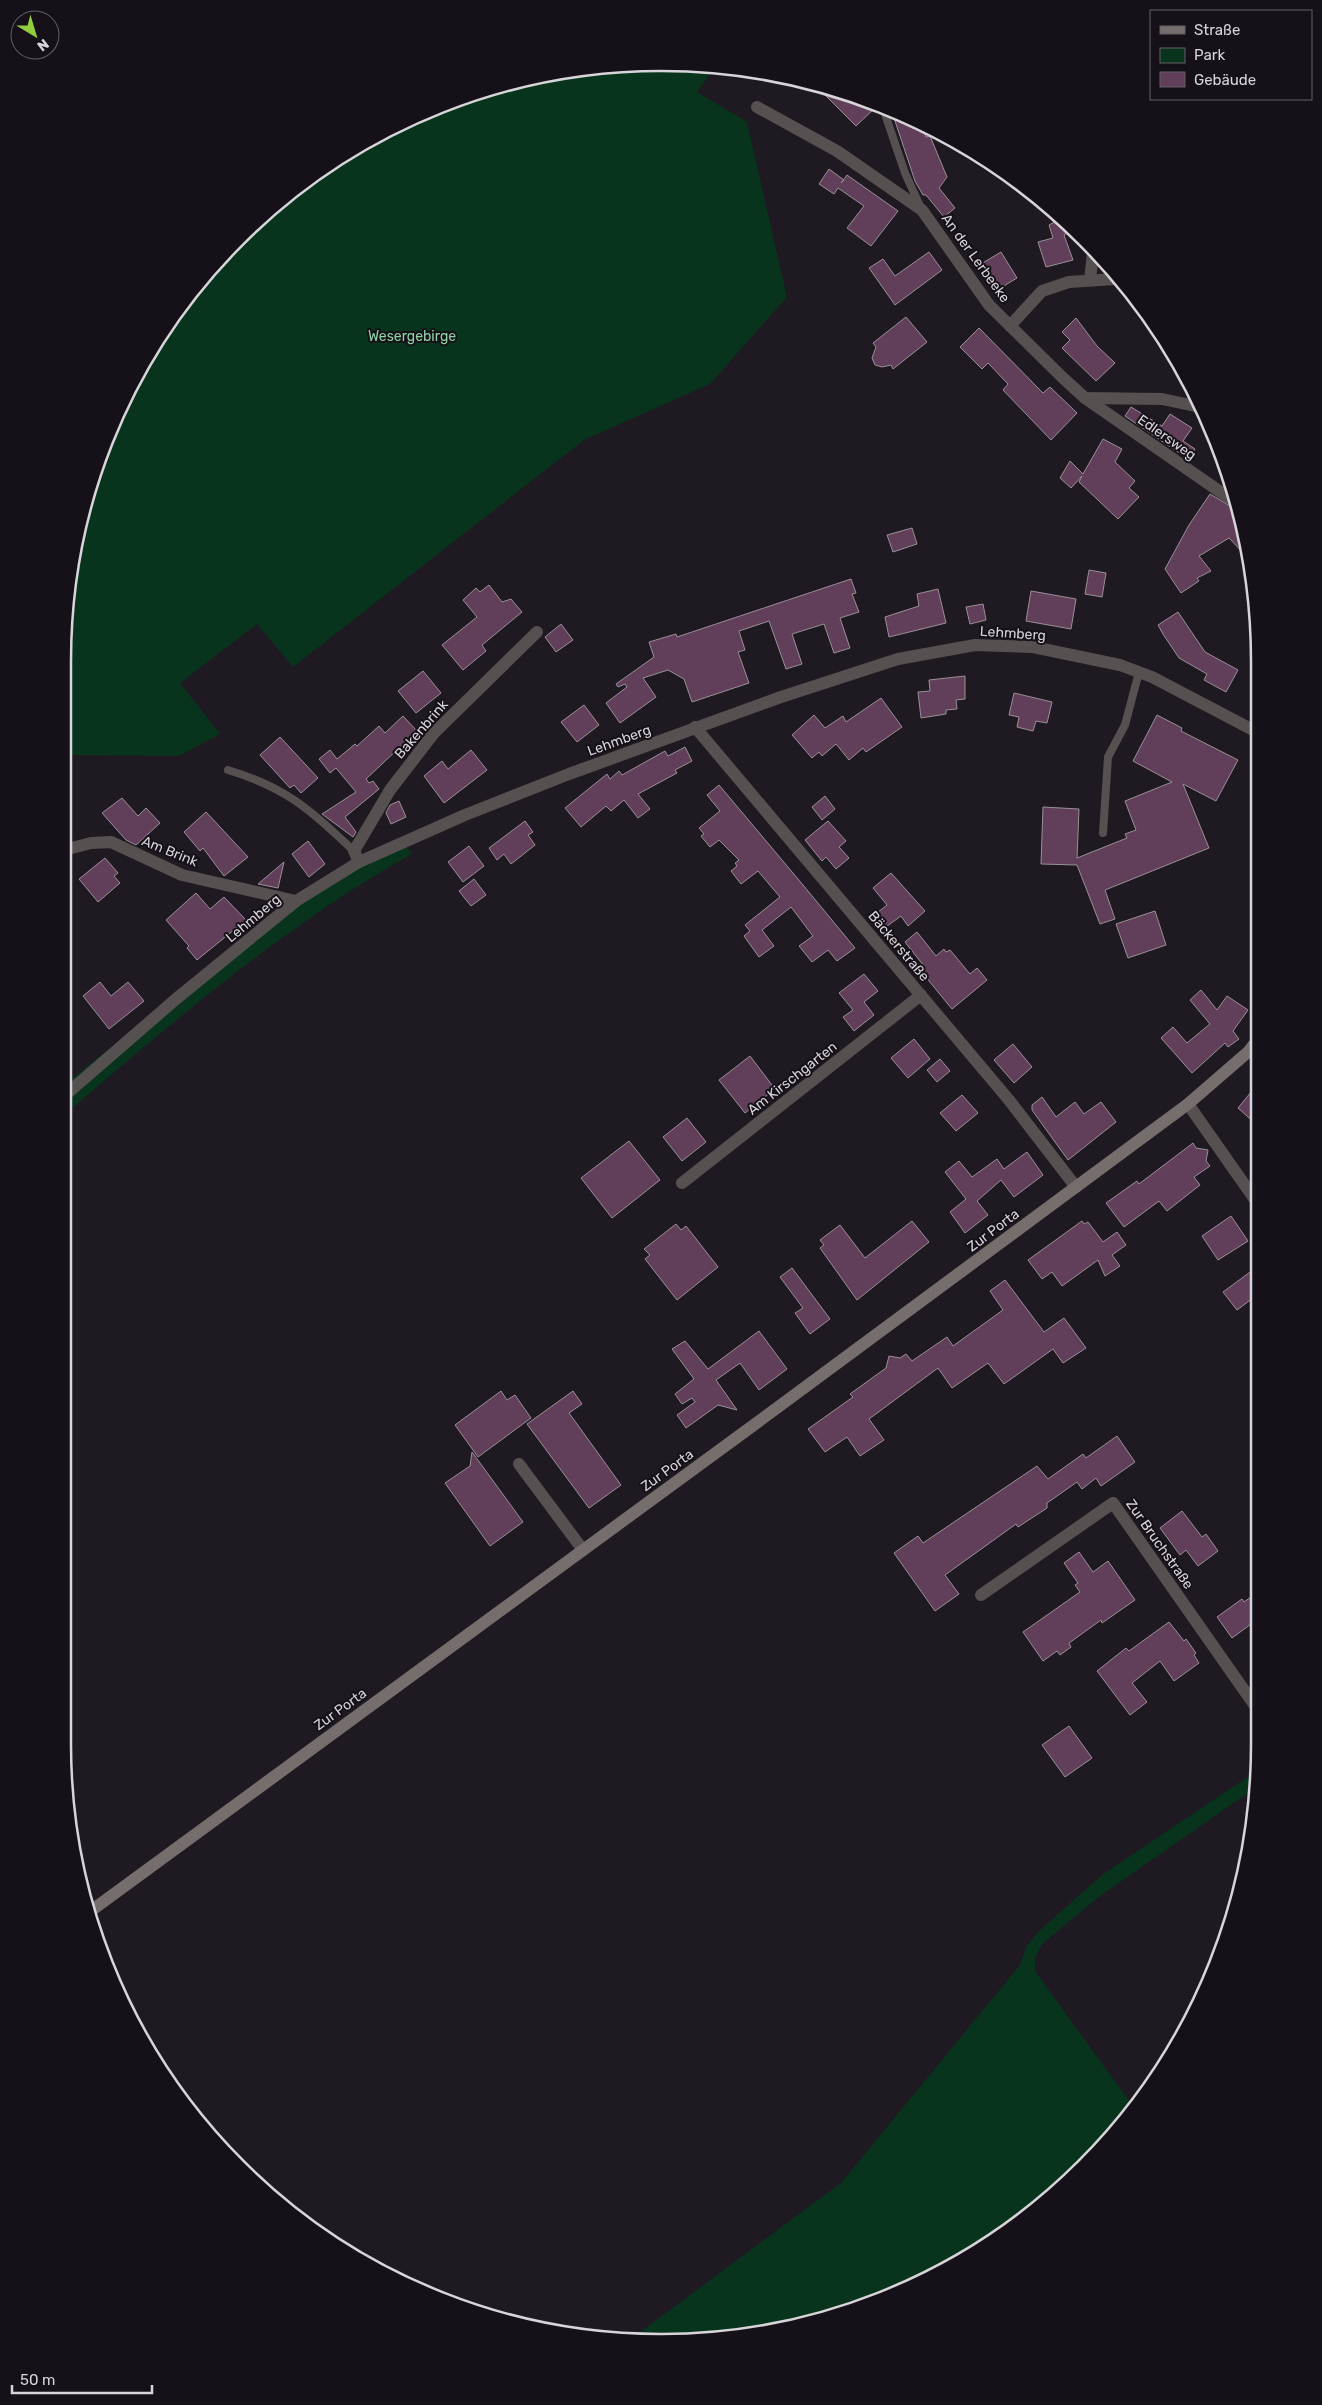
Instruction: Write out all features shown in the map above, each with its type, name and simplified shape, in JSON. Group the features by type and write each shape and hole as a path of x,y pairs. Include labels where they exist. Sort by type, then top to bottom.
{"main road":[{"name":"Zur Porta","path":"95,1908 1188,1104 1251,1048"}],"street":[{"name":"An der Lerbeeke","path":"757,107 837,151 922,210 989,305 1086,398"},
{"path":"1090,280 1092,259"},
{"path":"1010,326 1042,292 1069,282 1110,279"},
{"path":"1086,398 1162,399 1192,405"},
{"name":"Edlersweg","path":"1086,398 1227,497"},
{"name":"Bakenbrink","path":"356,857 390,790 434,733 537,632"},
{"name":"Lehmberg","path":"71,1090 296,901 356,857 695,727 898,659 975,645 1033,647 1120,665 1139,672 1251,729"},
{"name":"Bäckerstraße","path":"695,727 1009,1100 1076,1187"},
{"name":"Am Brink","path":"71,848 91,843 111,842 182,875 296,901"},
{"name":"Am Kirschgarten","path":"682,1183 921,995"},
{"path":"1188,1104 1251,1195"},
{"path":"519,1464 583,1550"},
{"name":"Zur Bruchstraße","path":"981,1595 1113,1503 1251,1700"}],"lane":[{"path":"886,115 905,173 922,210"},
{"path":"1103,832 1108,758 1124,725 1139,672"},
{"path":"228,770 258,779 288,794 310,810 356,857"}],"green space":[{"name":"Wesergebirge","path":"661,71 710,74 697,92 747,122 787,297 710,384 584,440 293,667 257,624 180,683 220,734 179,756 71,755 71,661 76,584 91,508 103,471 116,435 150,366 193,302 244,244 302,193 366,150 435,116 508,91 584,76"},
{"path":"402,841 412,854 365,882 275,943 146,1045 71,1109 71,1079 278,913"},
{"path":"1249,1776 1248,1793 1100,1896 1042,1944 1035,1959 1035,1971 1130,2102 1078,2161 1020,2212 989,2234 956,2255 887,2289 814,2314 738,2329 661,2334 639,2333 841,2183 1020,1965 1026,1947 1040,1930 1102,1875"}],"building":[{"path":"824,94 872,111 856,126"},
{"path":"894,119 925,133 926,137 930,136 947,177 939,188 955,208 944,217 926,195 923,195 915,181"},
{"path":"829,169 844,180 847,175 898,211 871,246 847,228 864,206 838,188 834,194 819,184"},
{"path":"1054,222 1067,233 1064,235 1073,260 1046,267 1038,242 1053,238 1049,225"},
{"path":"929,252 942,270 895,305 869,268 883,259 895,276"},
{"path":"1001,252 1017,278 997,290 981,264"},
{"path":"906,317 927,342 893,369 891,365 882,367 875,365 872,358 876,347 873,343"},
{"path":"1076,318 1097,346 1115,363 1096,381 1062,348 1070,340 1062,332"},
{"path":"979,328 1043,393 1050,387 1077,413 1051,440 1003,390 1008,384 988,363 982,369 960,347"},
{"path":"1131,407 1162,426 1170,414 1192,428 1183,441 1195,449 1188,459 1125,416"},
{"path":"1103,439 1122,449 1115,462 1135,481 1129,488 1139,497 1118,519 1079,482 1082,476 1071,488 1060,478 1070,461 1083,474"},
{"path":"1210,494 1230,506 1240,549 1229,538 1199,556 1211,571 1197,578 1199,581 1181,593 1165,569 1189,525"},
{"path":"912,528 917,544 893,552 887,535"},
{"path":"1089,570 1106,573 1102,597 1085,594"},
{"path":"851,579 856,593 852,594 859,612 840,618 850,648 834,653 824,624 792,634 802,664 786,669 769,621 739,631 745,650 738,652 749,683 692,702 684,679 668,670 643,678 656,697 620,723 606,703 627,687 625,684 618,687 616,684 654,657 649,642 676,634 677,637"},
{"path":"489,585 502,602 511,599 522,612 482,645 486,651 463,670 442,645 477,617 463,600 476,588 480,592"},
{"path":"938,589 946,623 889,637 885,617 919,606 917,594"},
{"path":"1031,591 1076,599 1071,629 1026,621"},
{"path":"983,604 986,620 970,624 966,607"},
{"path":"1178,612 1205,652 1238,670 1226,692 1204,680 1207,674 1179,658 1163,634 1158,625"},
{"path":"561,624 573,640 556,652 545,637"},
{"path":"423,671 441,693 416,713 398,691"},
{"path":"965,676 965,699 956,700 957,709 946,710 946,714 921,718 918,692 930,691 929,680"},
{"path":"1014,693 1052,702 1047,723 1036,721 1033,731 1017,727 1019,717 1009,715"},
{"path":"881,698 902,727 866,752 863,748 849,760 836,744 822,756 819,752 812,758 792,735 814,715 825,728 843,716 846,722"},
{"path":"584,705 599,725 577,742 561,722"},
{"path":"1157,715 1182,728 1181,731 1238,760 1216,801 1183,784 1209,848 1105,890 1115,919 1100,924 1077,865 1041,864 1043,807 1079,809 1077,858 1127,838 1125,834 1136,830 1125,801 1172,782 1133,761"},
{"path":"403,716 417,731 366,779 369,783 373,781 379,789 345,817 356,832 353,837 322,814 356,792 336,768 330,773 319,759 330,750 337,759 355,744 357,746 379,726 385,733"},
{"path":"280,737 318,778 301,793 294,785 290,788 260,755"},
{"path":"685,747 692,761 675,770 677,773 638,794 650,809 638,818 624,800 611,811 606,806 581,827 565,808 607,774 610,779 619,771 622,775 665,751 668,756"},
{"path":"471,750 487,770 444,803 424,776 442,761 448,769"},
{"path":"719,785 855,948 837,961 828,950 812,962 799,946 813,936 791,907 762,930 774,946 759,957 744,936 750,931 745,925 780,897 758,871 741,884 731,871 737,866 735,863 739,860 719,840 710,847 701,836 704,834 699,828 720,811 707,795"},
{"path":"825,796 835,809 822,820 812,807"},
{"path":"122,798 138,816 146,808 160,823 136,845 126,840 102,813"},
{"path":"399,801 406,817 391,824 386,813 390,805"},
{"path":"206,812 248,857 224,876 203,848 200,851 184,832"},
{"path":"525,821 533,832 528,835 535,845 511,864 504,854 497,860 489,848"},
{"path":"828,821 846,841 839,847 849,858 836,869 826,857 822,861 805,840"},
{"path":"308,841 325,864 309,877 292,854"},
{"path":"469,846 484,866 463,882 448,862"},
{"path":"105,858 118,873 114,876 120,883 98,902 79,879"},
{"path":"284,862 278,888 258,884"},
{"path":"891,873 925,911 908,926 901,916 883,929 873,916 887,905 873,888"},
{"path":"474,879 486,895 471,906 459,891"},
{"path":"196,893 210,909 224,897 246,920 197,960 187,948 189,946 166,920"},
{"path":"1155,911 1166,945 1128,958 1116,924"},
{"path":"917,932 936,956 944,949 946,952 950,950 970,974 977,968 987,980 952,1009 920,970 924,966 905,942"},
{"path":"864,974 878,991 864,1002 874,1015 854,1031 843,1017 853,1010 839,993"},
{"path":"100,982 111,996 128,982 144,1001 109,1029 83,996"},
{"path":"1201,990 1217,1010 1227,996 1248,1010 1233,1031 1239,1039 1228,1047 1225,1043 1192,1073 1161,1038 1173,1027 1187,1043 1210,1024 1190,1000"},
{"path":"914,1039 930,1059 908,1078 891,1058"},
{"path":"1013,1044 1032,1067 1014,1083 994,1060"},
{"path":"750,1056 775,1089 745,1113 719,1080"},
{"path":"940,1059 950,1071 937,1082 927,1070"},
{"path":"1251,1092 1251,1120 1238,1108"},
{"path":"962,1095 978,1113 956,1131 940,1113"},
{"path":"1042,1097 1056,1117 1075,1102 1084,1114 1101,1102 1116,1122 1068,1160 1032,1110 1032,1105"},
{"path":"687,1118 706,1142 682,1161 663,1137"},
{"path":"629,1141 660,1180 612,1218 581,1178"},
{"path":"1193,1143 1196,1148 1208,1150 1206,1161 1210,1166 1194,1177 1200,1185 1167,1211 1159,1201 1124,1227 1106,1203 1137,1181 1139,1184"},
{"path":"1027,1152 1043,1175 1014,1197 1001,1180 977,1201 988,1215 965,1233 950,1212 966,1199 945,1172 959,1161 972,1177 997,1159 1004,1169"},
{"path":"1231,1216 1248,1241 1218,1260 1202,1236"},
{"path":"912,1221 929,1242 857,1300 820,1248 824,1245 820,1240 840,1225 865,1258"},
{"path":"1082,1221 1084,1224 1088,1222 1103,1242 1117,1232 1126,1245 1112,1255 1120,1266 1105,1276 1098,1260 1062,1286 1052,1272 1042,1279 1028,1260"},
{"path":"676,1224 681,1230 686,1226 718,1267 677,1300 645,1259 650,1255 644,1249"},
{"path":"792,1268 830,1319 810,1334 795,1313 803,1308 780,1277"},
{"path":"1251,1271 1251,1300 1237,1310 1223,1292"},
{"path":"1005,1280 1044,1332 1064,1318 1086,1348 1063,1363 1053,1349 1004,1384 988,1363 952,1388 938,1368 869,1419 884,1440 860,1456 847,1437 825,1452 808,1429 853,1397 850,1394 886,1368 889,1356 900,1358 906,1354 912,1361 947,1337 953,1346 1003,1310 990,1291"},
{"path":"759,1331 787,1369 759,1390 740,1363 716,1380 737,1410 718,1405 686,1428 677,1415 695,1402 692,1398 682,1404 675,1394 694,1379 672,1349 685,1341 708,1369"},
{"path":"501,1391 507,1400 515,1395 531,1418 478,1457 455,1425"},
{"path":"573,1391 582,1404 569,1413 621,1485 589,1508 527,1424"},
{"path":"1117,1436 1135,1462 1101,1486 1096,1478 1082,1489 1077,1482 1047,1503 1047,1508 1018,1527 1016,1524 945,1575 959,1594 935,1611 894,1553 918,1536 923,1543 1037,1466 1048,1479 1083,1454 1086,1458"},
{"path":"472,1452 523,1522 490,1546 445,1483 470,1466"},
{"path":"1182,1511 1202,1537 1206,1534 1218,1551 1198,1566 1186,1550 1180,1555 1160,1528"},
{"path":"1079,1552 1093,1572 1108,1561 1135,1600 1102,1623 1101,1620 1069,1643 1071,1647 1060,1655 1057,1651 1043,1661 1023,1632 1080,1592 1075,1585 1078,1583 1064,1563"},
{"path":"1251,1597 1251,1624 1232,1638 1217,1617 1242,1599 1244,1602"},
{"path":"1169,1622 1184,1641 1186,1639 1196,1653 1194,1655 1199,1663 1174,1681 1160,1661 1132,1683 1147,1702 1130,1715 1097,1671 1126,1648 1129,1651"},
{"path":"1069,1726 1092,1758 1065,1777 1042,1745"}]}
